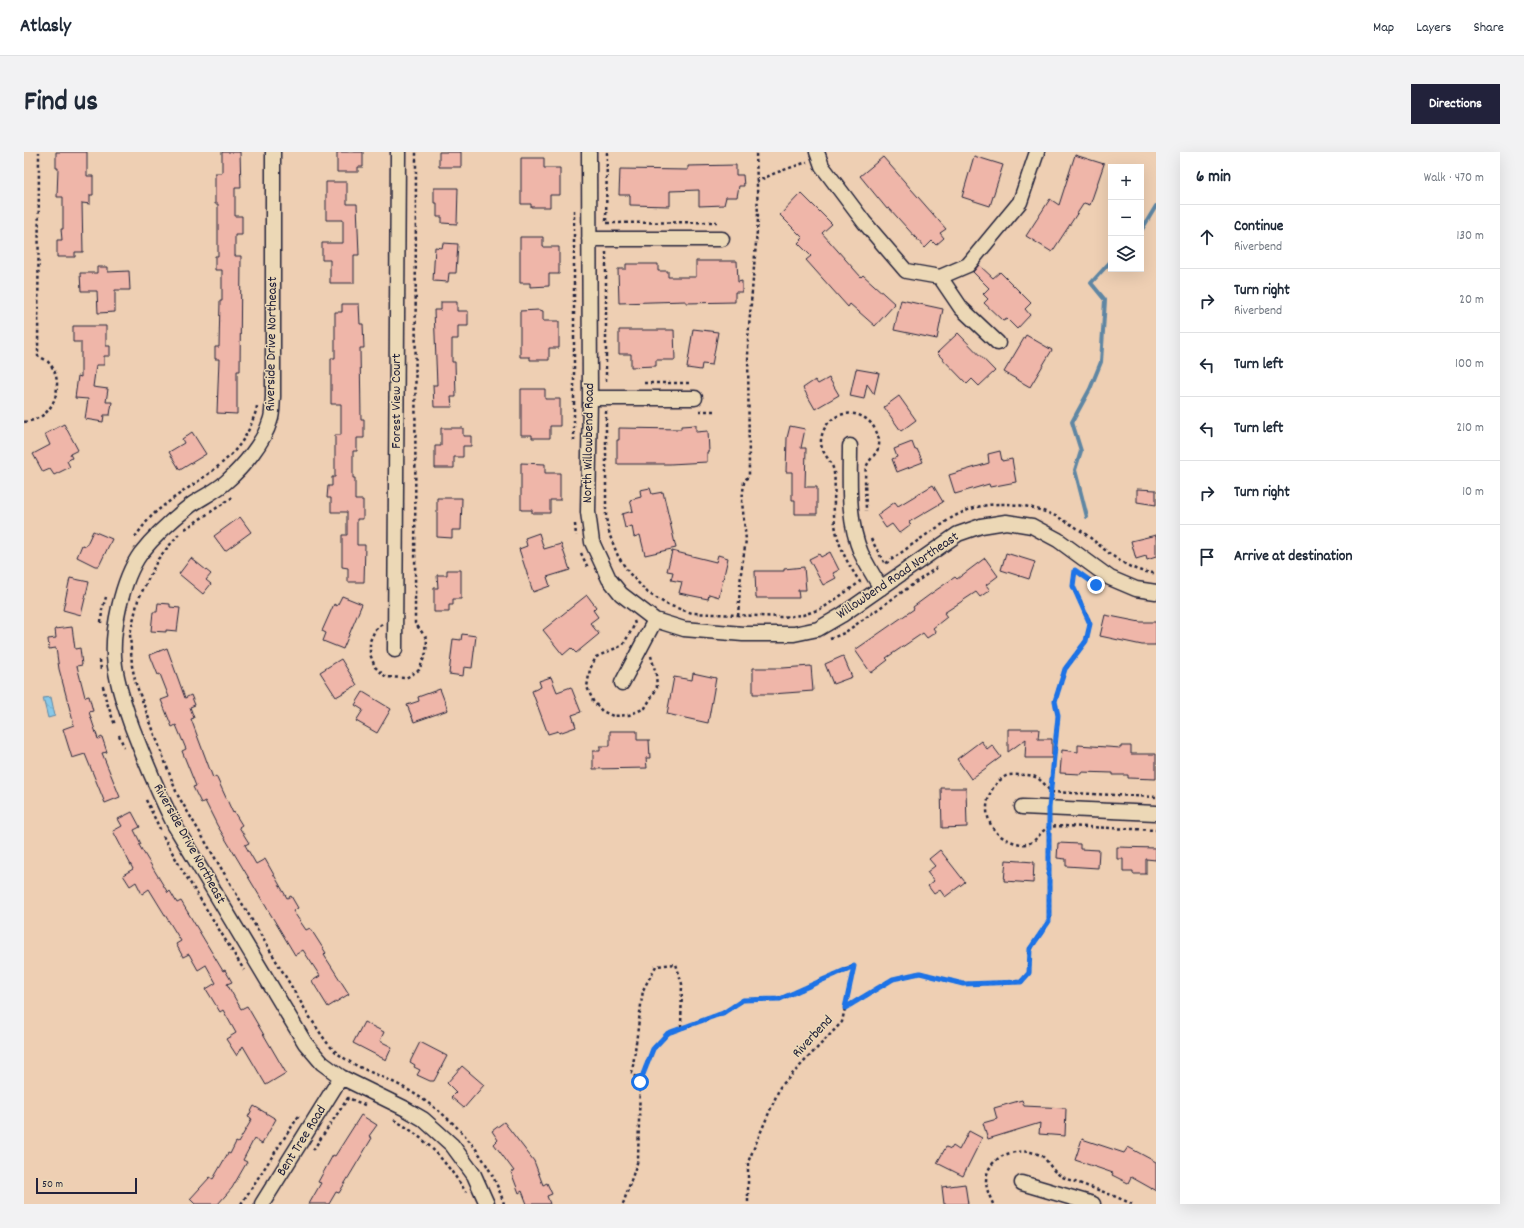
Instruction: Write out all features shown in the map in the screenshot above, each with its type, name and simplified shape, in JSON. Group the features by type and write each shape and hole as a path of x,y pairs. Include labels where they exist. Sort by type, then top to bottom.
{"street":[{"name":"Riverside Drive Northeast","path":"273,152 273,397 270,421 260,441 245,462 226,482 190,506 161,530 140,554 129,577 118,609 114,639 115,666 123,701 158,794 175,826 305,1043 322,1063 341,1077 423,1119 452,1145 474,1175 487,1204"},
{"name":"Forest View Court","path":"395,650 398,152"},
{"name":"North Willowbend Road","path":"589,152 590,398 588,512 592,542 609,579 622,594 655,620 684,629 743,634"},
{"path":"818,155 822,166 864,222 906,271 940,277 968,265 1020,202 1037,152"},
{"path":"589,239 722,239"},
{"path":"940,277 961,308 998,343"},
{"path":"590,398 694,404"},
{"path":"850,446 851,510 855,532 861,553 881,588"},
{"name":"Willowbend Road Northeast","path":"743,634 794,634 818,629 842,615 958,534 981,526 1006,522 1032,526 1058,540 1110,578 1136,590 1156,592"},
{"path":"622,683 655,620"},
{"path":"1022,807 1156,813"},
{"name":"Bent Tree Road","path":"262,1204 341,1077"},
{"path":"1022,1183 1093,1204"}],"path":[{"path":"24,422 38,419 50,408 57,395 57,379 49,362 38,356 39,152"},
{"path":"607,152 606,223 717,222"},
{"path":"738,616 741,573 746,540 742,502 744,482 749,475 748,339 758,219 756,152"},
{"path":"756,182 818,155"},
{"path":"574,205 574,446"},
{"path":"606,251 606,383 613,383"},
{"path":"636,383 690,383"},
{"path":"132,542 143,525 161,508 212,472 231,456 248,434 258,402"},
{"path":"694,404 717,411"},
{"path":"606,411 606,518 610,536 618,556 629,573 648,593 668,605 692,613 781,617 802,615 823,608 860,582 846,562 838,542 834,515 834,472 831,464 823,453 821,441 824,429 832,418 844,414 858,414 872,424 878,437 878,451 866,469 866,517"},
{"path":"233,496 182,532 158,559 138,600 130,634 132,666 136,684 150,724 177,794 309,1016 330,1046 348,1060 398,1085 436,1108 459,1128 482,1156 500,1190 504,1204"},
{"path":"870,536 885,564 961,513 990,504 1016,504 1053,515 1072,524 1118,561 1148,573 1156,573"},
{"path":"574,523 576,537"},
{"path":"580,550 590,573"},
{"path":"826,641 844,633 940,565"},
{"path":"1069,565 1080,574"},
{"path":"845,1008 893,979 920,973 963,984 1021,982 1029,973 1030,949 1049,921 1049,808 1058,716 1055,701 1065,669 1086,641 1090,624 1073,586 1075,570"},
{"path":"100,630 102,610 106,596"},
{"path":"634,620 635,624 623,645 596,657 590,669 587,687 593,701 602,710 613,716 629,716 646,708 657,688 656,674 651,655 654,650"},
{"path":"100,658 101,672"},
{"path":"102,679 106,700 116,728"},
{"path":"119,734 124,748"},
{"path":"145,797 154,818 181,868 247,975"},
{"path":"640,1082 632,1073 643,990 656,966 676,964 682,984 681,1028"},
{"name":"Riverbend","path":"623,1204 638,1160 640,1082 653,1049 668,1033 723,1013 743,1000 780,999 854,966 842,1022 780,1087 748,1162 748,1204"},
{"path":"313,1151 348,1098 371,1108"},
{"path":"241,1204 300,1114"},
{"path":"391,1118 405,1126 428,1144 447,1164 468,1198"}],"water":[{"path":"51,697 55,716 48,718 43,698"}],"building":[{"path":"56,152 87,152 87,176 93,176 93,195 90,195 90,204 82,203 83,252 75,252 75,257 57,257 57,240 62,240 61,229 63,229 63,197 57,197 58,168 56,168"},
{"path":"222,152 240,152 241,188 235,188 235,216 242,216 242,235 235,235 235,256 241,256 240,371 237,371 237,414 217,413 219,359 215,359 215,347 219,347 220,301 222,301 222,270 215,270 215,256 218,256 218,204 215,204 215,173 222,173"},
{"path":"337,152 363,152 363,167 358,167 358,172 337,172"},
{"path":"439,152 461,152 461,167 439,167"},
{"path":"1075,155 1104,164 1090,205 1084,203 1052,252 1026,236 1050,199 1059,205"},
{"path":"974,156 1003,165 990,206 962,197"},
{"path":"883,157 946,229 940,233 944,238 936,245 932,241 925,248 889,208 887,209 860,176"},
{"path":"521,158 544,158 544,168 560,168 560,195 550,195 550,207 531,207 531,204 521,204"},
{"path":"736,165 736,175 743,175 744,186 739,186 737,197 726,197 724,205 699,206 699,190 670,191 670,206 630,205 630,195 619,195 620,169 688,170 688,166"},
{"path":"326,182 347,182 347,204 357,204 359,255 354,255 354,283 330,283 330,260 322,260 322,243 343,243 343,220 326,220"},
{"path":"434,188 458,188 457,224 442,223 442,217 437,217 437,203 434,203"},
{"path":"801,193 832,224 822,233 861,277 863,275 895,304 875,326 850,304 848,307 806,260 811,256 798,243 803,238 780,215"},
{"path":"520,237 543,237 543,247 559,247 559,274 549,274 549,286 530,287 530,283 520,283"},
{"path":"443,243 458,244 456,273 449,273 448,282 433,281 435,247 442,248"},
{"path":"696,261 737,261 738,282 742,281 742,292 735,292 735,302 686,303 686,301 619,303 618,269 626,269 626,264 658,264 658,271 668,271 668,277 696,277"},
{"path":"979,265 993,278 1000,272 1031,303 1025,309 1030,315 1017,329 1007,319 1003,321 984,303 988,299 983,294 989,288 973,272"},
{"path":"97,267 108,267 108,272 129,271 130,290 115,290 115,312 98,313 97,291 81,291 80,273 97,273"},
{"path":"901,300 943,309 937,339 894,330"},
{"path":"441,302 457,302 457,311 468,311 468,326 458,326 458,339 452,339 452,362 455,362 456,397 451,397 452,407 434,407 433,385 437,385 434,310 441,310"},
{"path":"342,304 359,304 360,324 363,324 364,348 360,348 361,419 364,419 364,438 357,438 357,451 353,451 353,478 355,478 355,500 363,500 363,519 357,519 357,545 365,545 364,582 348,582 348,568 342,567 342,535 347,535 347,512 331,512 331,498 327,498 328,486 332,486 332,477 335,477 335,435 341,435 341,404 331,404 331,358 335,358 335,312 342,312"},
{"path":"520,311 543,311 543,321 559,321 559,348 549,348 549,360 530,360 530,357 520,357"},
{"path":"73,326 106,326 106,346 110,346 110,356 104,356 104,365 96,365 93,387 108,389 106,402 112,402 110,415 104,415 103,422 85,419 88,399 75,398 78,376 81,377 81,342 73,342"},
{"path":"693,329 718,332 712,365 702,364 701,370 687,368"},
{"path":"619,330 674,330 675,360 656,360 656,366 631,367 631,354 619,354"},
{"path":"958,333 995,371 979,386 972,379 967,384 937,353"},
{"path":"1026,335 1052,350 1030,387 1004,372"},
{"path":"856,369 879,373 874,394 867,384 864,399 850,396"},
{"path":"829,378 839,395 815,409 803,388 815,380 818,384"},
{"path":"521,389 545,389 545,399 560,399 560,426 550,426 550,438 532,438 532,435 521,435"},
{"path":"899,396 916,420 901,431 884,407"},
{"path":"64,424 78,450 70,454 72,458 67,461 70,467 54,475 50,469 43,472 33,454 50,445 45,434"},
{"path":"696,425 696,432 708,431 709,452 707,452 707,462 617,464 617,440 619,440 619,428 681,429 681,426"},
{"path":"790,426 805,429 801,448 806,448 805,487 817,487 817,514 795,514 795,500 792,500 792,472 786,472 787,438"},
{"path":"441,428 463,428 463,436 471,436 471,446 463,446 463,457 454,457 454,468 435,468 435,446 441,446"},
{"path":"192,432 206,454 180,470 169,452 184,443 182,439"},
{"path":"912,442 915,450 917,449 923,462 897,472 892,459 897,457 894,449"},
{"path":"1000,451 1002,461 1012,459 1016,482 990,487 989,484 955,494 949,475 989,463 988,454"},
{"path":"521,463 545,464 545,473 560,473 560,500 550,500 550,513 532,513 532,510 521,510"},
{"path":"933,485 943,502 909,522 911,524 899,533 892,524 886,528 877,515 895,502 898,506"},
{"path":"650,488 652,494 663,492 676,548 645,555 640,535 634,537 632,526 625,528 622,514 633,511 630,500 641,497 640,490"},
{"path":"1137,489 1156,490 1156,505 1137,502"},
{"path":"437,498 462,498 461,530 452,530 452,538 437,537"},
{"path":"240,517 251,532 225,551 214,536"},
{"path":"93,531 112,539 99,566 95,566 77,557 82,545 86,546"},
{"path":"539,533 544,549 561,544 570,570 547,577 550,586 533,592 519,549 527,546 525,538"},
{"path":"1156,535 1156,557 1147,560 1146,556 1136,559 1131,541"},
{"path":"672,551 716,562 718,555 728,558 719,597 709,594 708,599 679,593 682,582 671,580 673,572 667,571"},
{"path":"830,552 839,570 833,573 836,578 823,585 809,559 819,554 821,557"},
{"path":"1006,553 1035,562 1029,579 1001,570"},
{"path":"191,558 211,574 206,580 211,584 203,594 179,574"},
{"path":"985,558 998,576 986,585 990,590 980,597 976,592 944,613 947,617 933,628 936,632 927,638 923,633 886,658 888,660 871,673 855,650 914,609 913,607 932,593 955,577 957,579"},
{"path":"804,567 806,590 798,590 799,598 756,598 755,571 784,571 784,569"},
{"path":"447,570 461,570 461,599 453,599 453,605 449,605 449,612 434,612 434,588 438,588 437,575 447,575"},
{"path":"70,578 89,582 81,615 63,610"},
{"path":"587,595 596,607 593,610 598,617 590,623 599,634 576,653 571,648 563,655 543,630"},
{"path":"342,596 362,604 343,649 323,641 326,633 322,631 334,604 337,606"},
{"path":"158,603 170,604 170,607 180,608 177,631 151,631 153,612 157,612"},
{"path":"1105,615 1140,622 1156,622 1156,645 1142,645 1100,636"},
{"path":"72,627 75,649 80,648 82,665 77,666 85,697 89,696 93,711 89,712 98,739 102,737 107,752 102,753 120,797 105,803 85,754 72,758 63,729 74,725 59,669 56,648 49,649 48,639 56,638 55,629"},
{"path":"462,634 476,636 472,668 464,667 463,676 449,674 453,639 461,640"},
{"path":"167,648 185,698 191,695 195,705 190,707 194,718 191,719 213,778 216,776 233,813 234,812 242,825 239,827 249,843 245,845 256,864 265,859 287,898 291,896 298,908 293,911 306,930 310,928 326,953 324,955 349,994 328,1007 312,981 320,976 303,950 295,955 217,825 205,801 201,803 193,787 196,786 182,751 186,749 176,725 172,727 161,700 169,697 160,674 158,675 150,655"},
{"path":"843,656 852,677 833,684 825,664"},
{"path":"341,659 357,685 336,697 320,672"},
{"path":"811,666 813,691 753,694 753,668"},
{"path":"693,673 716,678 708,723 667,714 674,677 692,680"},
{"path":"551,677 557,692 571,687 581,712 572,715 576,727 559,733 558,731 548,734 532,691 541,687 539,681"},
{"path":"440,689 448,710 414,722 407,705 419,701 418,697"},
{"path":"363,692 391,709 377,733 356,721 363,710 355,705"},
{"path":"1008,729 1039,729 1038,739 1052,739 1052,758 1025,758 1026,739 1008,752"},
{"path":"610,731 637,731 637,740 649,740 650,758 646,758 647,768 593,769 593,751 600,751 600,746 610,746"},
{"path":"981,741 987,749 992,745 1001,757 971,779 957,759"},
{"path":"1078,745 1121,748 1121,746 1131,746 1131,754 1156,754 1156,779 1128,778 1128,775 1113,775 1113,773 1060,773 1062,750 1078,752"},
{"path":"941,788 966,788 967,827 942,828"},
{"path":"132,812 140,827 134,830 141,844 139,845 168,893 170,891 177,903 181,901 223,971 225,970 232,982 227,984 241,1009 247,1006 286,1073 266,1085 243,1046 237,1056 226,1039 236,1033 223,1010 220,1012 206,989 216,983 206,965 198,970 189,954 183,957 176,944 181,941 149,889 142,894 136,882 130,886 123,875 133,869 113,831 122,826 118,819"},
{"path":"1058,843 1080,844 1080,849 1099,850 1098,868 1066,866 1066,859 1057,858"},
{"path":"1117,847 1156,848 1156,860 1146,859 1146,874 1133,874 1133,871 1123,871 1123,859 1117,859"},
{"path":"940,850 965,882 945,897 940,890 934,894 928,886 934,881 927,872 935,866 929,859"},
{"path":"1006,860 1034,862 1033,883 1004,881"},
{"path":"364,1022 384,1032 380,1041 392,1047 386,1060 353,1043"},
{"path":"420,1042 447,1056 434,1081 430,1081 417,1075 420,1070 414,1067 415,1065 410,1062"},
{"path":"462,1066 484,1085 464,1108 451,1097 456,1092 447,1083"},
{"path":"1022,1100 1024,1106 1066,1108 1065,1136 1039,1134 1040,1123 988,1139 983,1123 997,1119 994,1108"},
{"path":"254,1106 276,1119 262,1144 254,1139 243,1160 247,1162 232,1188 218,1204 195,1204 190,1199 210,1177 213,1179 228,1153 230,1154 236,1142 238,1143 252,1119 248,1117"},
{"path":"361,1115 377,1125 369,1136 372,1138 339,1193 336,1192 329,1204 309,1204 321,1183 318,1182 333,1155 335,1156"},
{"path":"504,1122 534,1161 543,1185 547,1183 552,1194 547,1196 550,1204 527,1204 522,1191 519,1193 511,1172 514,1171 494,1144 498,1140 492,1131"},
{"path":"969,1131 982,1138 963,1176 937,1163 946,1147 951,1149 953,1146 959,1150"},
{"path":"1082,1139 1124,1153 1128,1147 1156,1162 1156,1191 1131,1177 1128,1183 1112,1175 1113,1173 1075,1160"},
{"path":"965,1184 968,1204 944,1204 942,1187"}],"waterway":[{"path":"1144,226 1156,206"},
{"path":"1087,517 1075,470 1081,451 1072,422 1090,389 1101,362 1105,300 1091,283 1108,264"}],"route":[{"path":"640,1082 653,1049 668,1033 723,1013 743,1000 780,999 854,966 845,1008 893,979 920,973 963,984 1021,982 1029,973 1030,949 1049,921 1049,808 1058,716 1055,701 1065,669 1086,641 1090,624 1073,586 1075,570 1096,585"}]}
